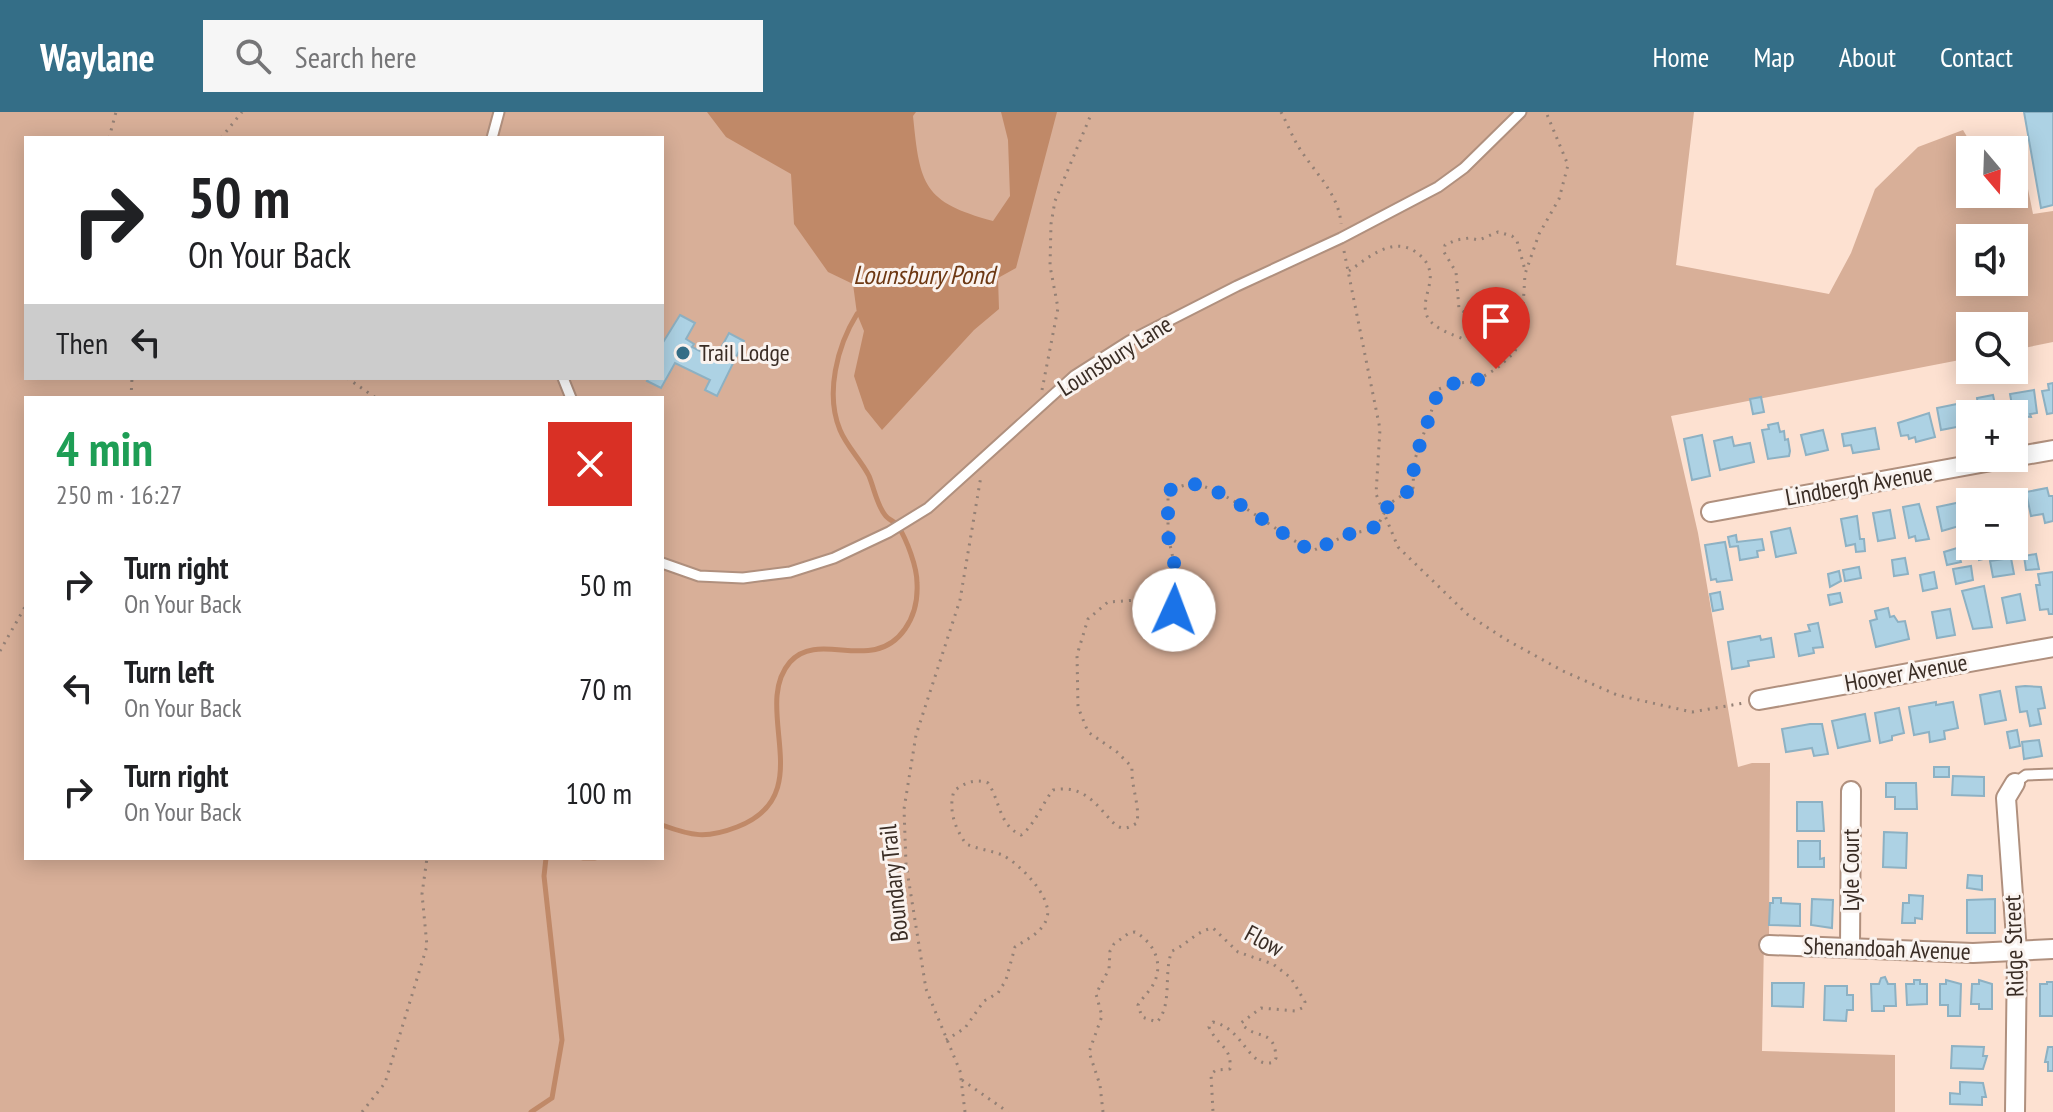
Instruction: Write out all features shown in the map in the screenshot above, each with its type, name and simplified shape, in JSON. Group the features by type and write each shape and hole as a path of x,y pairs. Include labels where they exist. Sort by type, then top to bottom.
{"street":[{"path":"2028,454 2053,450"},
{"name":"Lindbergh Avenue","path":"1711,512 1956,467"},
{"name":"Hoover Avenue","path":"1759,700 2053,647"},
{"name":"Ridge Street","path":"2015,783 2006,798 2017,952 2015,1112"},
{"name":"Lyle Court","path":"1850,948 1851,791"},
{"name":"Shenandoah Avenue","path":"1769,945 1973,953 2053,949"}],"lane":[{"path":"493,136 499,112"},
{"name":"Lounsbury Lane","path":"664,564 699,576 743,578 790,572 834,558 908,521 928,508 982,461 1074,376 1129,341 1438,187 1464,168 1521,112"},
{"path":"2015,783 2026,775 2053,774"}],"path":[{"path":"110,136 116,112"},
{"path":"223,136 242,112"},
{"path":"1281,112 1296,144 1331,193 1340,214 1341,238 1380,429 1376,494 1398,547 1467,614 1563,671 1617,695 1692,712 1759,700"},
{"path":"1525,274 1539,234 1559,199 1568,165 1546,112"},
{"path":"1041,404 1058,308 1050,266 1051,224 1055,201 1091,113"},
{"path":"946,1040 965,1028 984,1001 998,993 1006,980 1015,947 1036,935 1047,917 1048,907 1041,891 1011,861 994,852 966,844 954,820 951,801 954,791 969,782 980,780 988,783 1003,819 1015,833 1021,835 1053,790 1063,788 1087,795 1117,827 1125,828 1137,823 1139,808 1131,786 1132,767 1117,752 1088,732 1078,707 1077,655 1088,619 1108,602 1138,600 1174,610 1182,598 1168,536 1168,491 1182,485 1197,484 1221,495 1312,551 1349,534 1369,530 1378,525 1389,504 1413,488 1414,462 1439,389 1455,383 1474,382 1496,369 1515,352 1522,324 1525,274 1517,241 1512,236 1498,232 1479,240 1456,240 1445,245 1444,252 1456,272 1459,309 1468,314 1474,325 1471,334 1464,339 1429,321 1425,312 1430,273 1424,259 1414,251 1394,245 1378,251 1348,272"},
{"path":"350,380 373,396"},
{"name":"Boundary Trail","path":"965,1112 962,1080 926,989 906,864 904,809 916,735 963,587 978,504 982,461"},
{"path":"0,651 24,609"},
{"path":"362,1112 385,1083 427,946 422,894 427,860"},
{"name":"Flow","path":"1103,1112 1100,1085 1089,1052 1102,1016 1096,994 1109,969 1110,951 1114,944 1135,932 1152,946 1157,958 1156,979 1138,1005 1142,1017 1157,1022 1164,1009 1168,962 1172,951 1186,944 1194,935 1213,928 1238,952 1260,958 1284,972 1298,986 1305,1002 1296,1011 1261,1008 1241,1023 1246,1030 1266,1035 1272,1040 1276,1058 1268,1064 1255,1060 1242,1040 1230,1029 1213,1022 1209,1027 1214,1038 1227,1049 1231,1064 1230,1069 1216,1070 1211,1074 1213,1112"},
{"path":"962,1080 1008,1112"}],"shaded area":[{"path":"0,112 1694,112 1676,265 1829,294 1851,253 1875,189 1918,147 1963,130 1967,136 1956,136 1956,208 2028,208 2028,189 2033,214 2053,211 2053,342 2028,347 2028,312 1956,312 1956,361 1671,416 1698,533 1738,767 1770,763 1769,938 1764,939 1762,1051 1895,1055 1895,1112 0,1112"}],"water":[{"name":"Lounsbury Pond","path":"707,112 916,112 913,116 919,159 929,187 952,206 993,221 1010,196 1008,140 1001,112 1057,112 1016,268 998,278 999,309 974,330 882,430 865,409 854,376 864,331 857,314 853,284 828,272 794,224 791,174 726,137"}],"building":[{"path":"2024,112 2053,112 2053,205 2041,208"},
{"name":"Trail Lodge","path":"680,315 695,323 686,339 694,344 692,347 715,359 729,333 744,341 717,396 705,390 710,380 675,363 661,388 647,381 664,380 664,341"},
{"path":"2053,383 2053,413 2047,414 2042,391 2049,390 2048,384"},
{"path":"2034,390 2037,413 2028,417 2028,400 2011,400 2010,394"},
{"path":"1993,395 1994,400 1977,400"},
{"path":"1761,397 1764,412 1753,414 1750,399"},
{"path":"1956,404 1956,427 1941,430 1937,408"},
{"path":"1929,413 1935,437 1916,442 1915,437 1909,439 1908,435 1901,436 1898,423"},
{"path":"1778,423 1780,432 1784,431 1785,440 1788,439 1789,456 1768,459 1762,430"},
{"path":"1875,428 1879,449 1853,453 1851,445 1844,446 1842,434"},
{"path":"1823,430 1828,450 1806,455 1801,435"},
{"path":"1702,435 1710,476 1692,480 1684,439"},
{"path":"1732,437 1734,446 1750,443 1754,462 1720,470 1714,441"},
{"path":"2047,488 2049,496 2053,496 2053,521 2045,523 2043,514 2031,516 2028,492"},
{"path":"1956,503 1956,527 1942,531 1937,507"},
{"path":"1919,504 1929,539 1916,541 1915,536 1909,538 1903,507"},
{"path":"1890,510 1895,538 1878,541 1873,513"},
{"path":"1857,516 1865,551 1856,552 1855,544 1846,546 1841,519"},
{"path":"1790,528 1796,553 1776,557 1771,532"},
{"path":"1736,535 1737,542 1762,539 1764,550 1757,551 1758,557 1740,560 1738,546 1730,547 1728,537"},
{"path":"1725,542 1732,580 1717,582 1716,579 1711,580 1705,545"},
{"path":"1956,548 1956,560 1961,562 1947,565 1944,552"},
{"path":"2036,554 2039,569 2026,570 2025,560 2028,560 2028,555"},
{"path":"1905,558 1908,574 1894,576 1892,560"},
{"path":"2011,560 2014,574 1993,577 1990,561"},
{"path":"1971,566 1973,580 1956,584 1953,569"},
{"path":"1859,567 1861,578 1845,581 1843,570"},
{"path":"1839,571 1841,581 1830,587 1828,574"},
{"path":"1934,572 1937,588 1923,591 1920,575"},
{"path":"2053,572 2053,614 2049,614 2048,609 2040,610 2036,585 2040,585 2038,574"},
{"path":"1984,586 1992,627 1973,629 1962,591"},
{"path":"1720,592 1723,609 1713,611 1710,594"},
{"path":"1840,593 1842,602 1830,605 1828,595"},
{"path":"2020,594 2025,620 2007,623 2002,598"},
{"path":"1888,608 1890,617 1894,616 1898,622 1905,621 1909,639 1876,647 1870,621 1877,619 1875,611"},
{"path":"1950,609 1955,635 1937,638 1932,612"},
{"path":"1818,623 1823,647 1813,648 1814,653 1799,656 1795,634 1810,631 1808,625"},
{"path":"1760,636 1761,640 1771,638 1774,657 1748,661 1749,666 1732,669 1728,642"},
{"path":"2016,687 2041,687 2045,708 2038,709 2041,724 2030,726 2027,711 2020,712"},
{"path":"2000,691 2006,720 1985,724 1980,695"},
{"path":"1936,702 1936,705 1953,702 1958,728 1944,731 1945,739 1930,742 1929,732 1914,735 1909,707"},
{"path":"1899,708 1904,733 1880,743 1875,713"},
{"path":"1865,714 1870,741 1838,748 1832,721"},
{"path":"1822,724 1828,754 1814,756 1812,748 1786,752 1782,729"},
{"path":"2017,730 2020,746 2010,748 2007,732"},
{"path":"2039,740 2042,756 2024,759 2022,742"},
{"path":"1934,767 1949,767 1949,777 1934,777"},
{"path":"1953,776 1984,777 1984,796 1952,795"},
{"path":"1886,783 1916,783 1917,809 1895,809 1895,797 1886,797"},
{"path":"1797,802 1822,802 1824,831 1797,831"},
{"path":"1884,832 1907,833 1906,868 1883,867"},
{"path":"1798,841 1820,841 1820,859 1824,858 1824,867 1798,867"},
{"path":"1968,875 1982,876 1982,890 1967,888"},
{"path":"1909,895 1923,896 1922,919 1915,918 1915,923 1902,923 1903,903 1909,903"},
{"path":"1773,898 1781,898 1781,903 1800,904 1800,926 1769,925"},
{"path":"1812,899 1833,900 1832,928 1811,925"},
{"path":"1995,899 1995,933 1967,933 1967,900"},
{"path":"1885,977 1888,984 1895,984 1896,1006 1884,1006 1884,1011 1872,1011 1871,984 1879,984"},
{"path":"1914,980 1927,984 1927,1004 1907,1005 1906,984 1914,984"},
{"path":"1946,980 1961,984 1960,1016 1948,1016 1948,1005 1940,1005 1940,984 1946,984"},
{"path":"1979,980 1992,984 1992,1009 1979,1009 1979,1004 1971,1004 1972,984 1979,984"},
{"path":"2053,982 2053,1016 2040,1016 2040,984"},
{"path":"1772,983 1804,983 1803,1007 1772,1006"},
{"path":"1825,986 1847,986 1847,995 1853,995 1853,1010 1847,1010 1846,1021 1824,1020"},
{"path":"1952,1046 1984,1047 1983,1056 1987,1056 1983,1069 1951,1068"},
{"path":"2048,1047 2053,1047 2053,1071 2048,1071 2048,1062 2045,1062"},
{"path":"1960,1082 1983,1083 1986,1097 1982,1097 1982,1105 1950,1104 1950,1093 1960,1094"}],"waterway":[{"path":"664,826 691,834 708,835 737,827 762,813 775,794 780,773 777,703 780,681 790,662 802,653 816,649 878,649 892,642 905,629 913,613 917,577 908,546 898,526 882,511 869,476 843,436 836,416 835,370 857,314"},
{"path":"531,1112 552,1098 562,1040 544,876 546,860"}],"place":[{"name":"Trail Lodge","path":"683,353"}],"route":[{"path":"1174,610 1182,598 1168,536 1168,491 1182,485 1197,484 1221,495 1312,551 1349,534 1369,530 1378,525 1389,504 1413,488 1416,477 1414,462 1439,389 1455,383 1474,382 1496,369"}]}
